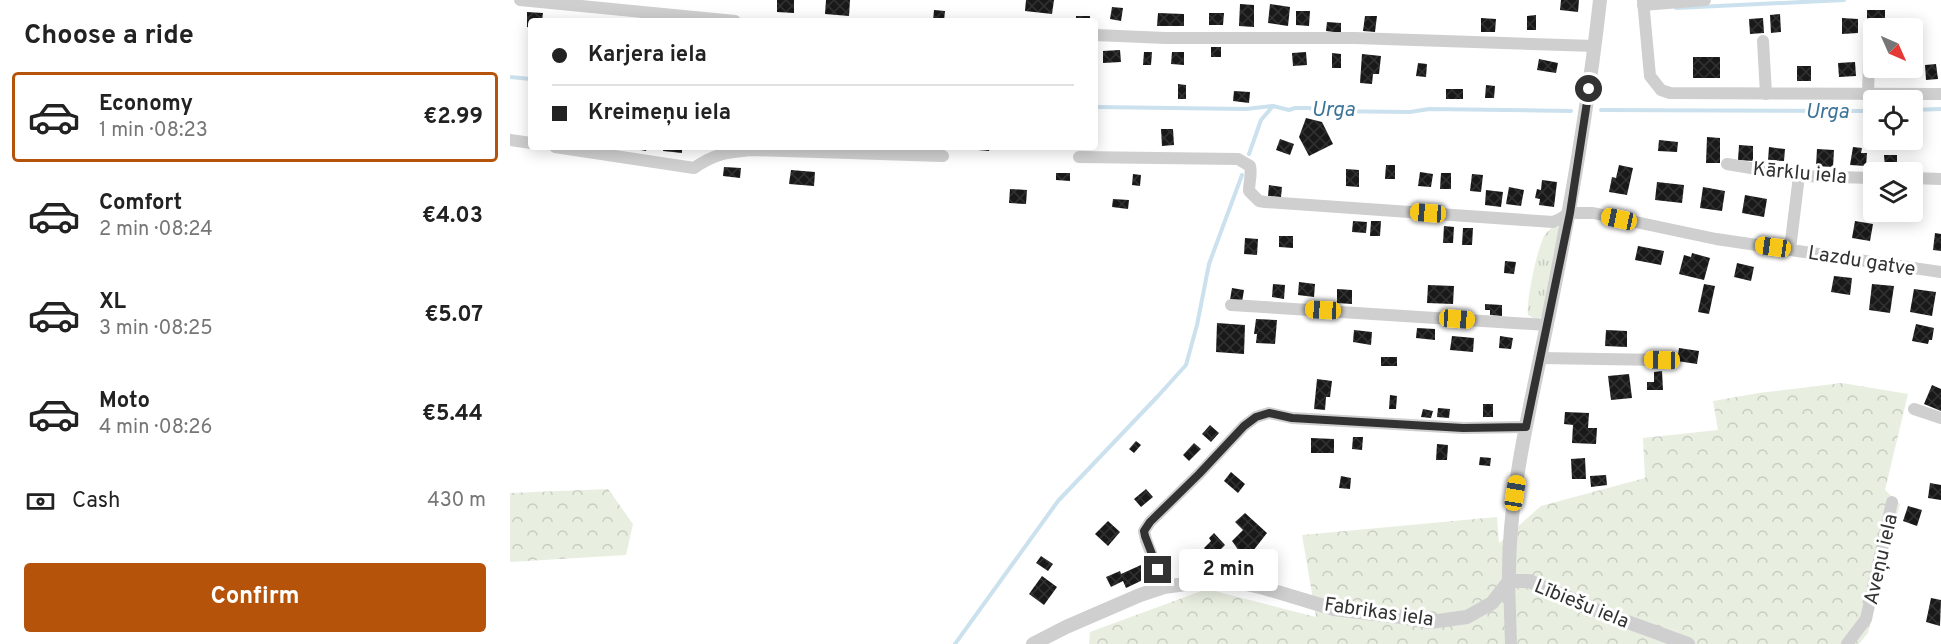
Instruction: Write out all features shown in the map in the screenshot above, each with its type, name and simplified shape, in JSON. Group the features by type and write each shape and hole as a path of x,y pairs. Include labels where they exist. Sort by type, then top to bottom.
{"street":[{"path":"520,0 704,18"},
{"path":"1511,644 1509,548 1511,523 1526,427 1570,213 1600,0"},
{"path":"1705,0 1643,2 1650,76 1661,90 1681,94 1863,94"},
{"path":"1098,35 1166,38 1355,38 1595,46"},
{"path":"1763,41 1766,94"},
{"path":"1923,94 1941,94"},
{"path":"510,140 528,143"},
{"path":"575,150 694,168 723,153 751,150 943,156"},
{"name":"Lazdu gatve","path":"1079,157 1238,159 1250,166 1252,173 1248,191 1265,202 1553,222 1570,213 1593,213 1716,239 1941,272"},
{"name":"Kārklu iela","path":"1727,164 1799,176 1863,177"},
{"path":"1790,249 1799,176"},
{"path":"1923,178 1941,179"},
{"path":"1231,304 1547,325"},
{"path":"1540,358 1662,360"},
{"path":"1914,409 1941,418"},
{"path":"1164,588 1144,531 1150,522 1244,426 1256,417 1269,413 1292,418 1440,426 1526,427"},
{"name":"Aveņu iela","path":"1847,644 1866,619 1892,502"},
{"name":"Fabrikas iela","path":"1033,644 1140,595 1164,588 1208,581 1233,581 1334,609 1430,622 1467,616 1492,603 1509,581"},
{"name":"Lībiešu iela","path":"1509,581 1529,581 1603,613 1688,644"}],"green space":[{"path":"1554,226 1560,230 1544,311 1537,320 1528,315 1530,287 1541,243 1544,236"},
{"path":"1842,383 1908,394 1885,490 1900,504 1868,633 1859,644 1089,644 1090,632 1207,589 1316,617 1302,535 1497,517 1499,543 1541,506 1645,478 1643,438 1718,430 1713,401"},
{"path":"608,489 633,524 626,555 510,562 510,493"}],"building":[{"path":"777,0 794,0 794,13 777,12"},
{"path":"826,0 850,0 849,16 825,14"},
{"path":"1026,0 1054,0 1052,14 1025,11"},
{"path":"1561,0 1579,0 1578,12 1560,10"},
{"path":"1240,4 1254,5 1254,27 1239,26"},
{"path":"1270,4 1290,7 1288,26 1268,23"},
{"path":"1112,7 1123,8 1121,21 1110,19"},
{"path":"934,10 945,11 944,18 933,18"},
{"path":"1867,10 1885,10 1885,18 1867,18"},
{"path":"1296,11 1310,11 1309,26 1296,25"},
{"path":"527,12 543,13 542,18 528,18 527,27"},
{"path":"1158,13 1184,14 1184,26 1157,26"},
{"path":"1209,13 1224,13 1223,25 1209,25"},
{"path":"1780,14 1781,32 1771,33 1770,15"},
{"path":"1536,15 1536,30 1527,30 1527,16"},
{"path":"1076,16 1090,16 1090,18 1076,18"},
{"path":"1365,16 1377,16 1375,32 1363,31"},
{"path":"1481,18 1496,19 1495,32 1481,32"},
{"path":"1763,18 1764,33 1750,34 1749,19"},
{"path":"1842,18 1858,19 1858,33 1842,34"},
{"path":"1327,22 1341,23 1341,33 1326,31"},
{"path":"1211,47 1221,47 1221,57 1211,57"},
{"path":"1120,50 1121,62 1103,63 1103,51"},
{"path":"1144,52 1152,52 1151,65 1143,65"},
{"path":"1172,52 1184,52 1184,65 1171,64"},
{"path":"1306,52 1307,65 1293,66 1292,53"},
{"path":"1332,53 1341,54 1341,68 1332,68"},
{"path":"1362,54 1381,56 1379,74 1373,74 1372,84 1360,83"},
{"path":"1693,57 1720,57 1720,78 1693,78"},
{"path":"1539,59 1558,63 1556,73 1537,70"},
{"path":"1855,62 1856,76 1839,77 1838,63"},
{"path":"1418,63 1427,64 1426,77 1416,76"},
{"path":"1936,64 1938,79 1926,80 1925,65"},
{"path":"1797,66 1811,66 1811,81 1797,81"},
{"path":"1178,84 1186,85 1186,99 1178,99"},
{"path":"1486,85 1495,86 1494,98 1485,98"},
{"path":"1446,89 1463,89 1463,99 1446,99"},
{"path":"1234,91 1250,92 1249,103 1233,101"},
{"path":"1306,118 1322,122 1333,144 1309,156 1299,137"},
{"path":"1161,129 1173,129 1174,145 1162,146"},
{"path":"1707,137 1720,138 1720,163 1706,163"},
{"path":"1280,139 1294,144 1290,155 1276,150"},
{"path":"1659,140 1678,142 1677,152 1658,151"},
{"path":"1739,145 1753,146 1753,161 1738,160"},
{"path":"1769,147 1785,149 1784,161 1768,160"},
{"path":"1853,147 1862,148 1861,153 1867,153 1866,162 1863,162 1863,166 1850,165"},
{"path":"1817,149 1834,150 1833,167 1816,166"},
{"path":"682,150 682,153 663,151"},
{"path":"1884,155 1897,155 1897,162 1885,162"},
{"path":"1386,165 1395,165 1395,179 1385,179"},
{"path":"1619,165 1633,168 1627,195 1609,192 1612,177 1616,178"},
{"path":"724,167 741,168 740,178 723,176"},
{"path":"1346,169 1359,170 1359,187 1346,186"},
{"path":"791,170 815,172 814,186 789,184"},
{"path":"1420,172 1433,174 1431,187 1418,186"},
{"path":"1056,173 1070,173 1070,181 1056,180"},
{"path":"1441,173 1451,173 1451,189 1440,189"},
{"path":"1133,174 1141,175 1140,186 1132,185"},
{"path":"1472,174 1483,175 1481,192 1470,191"},
{"path":"1542,180 1557,182 1554,207 1539,205 1540,199 1535,198 1537,189 1541,190"},
{"path":"1657,182 1684,185 1682,203 1655,200"},
{"path":"1269,185 1282,187 1281,197 1268,196"},
{"path":"1509,187 1524,190 1521,206 1506,204"},
{"path":"1703,187 1725,191 1722,211 1700,208"},
{"path":"1010,189 1027,190 1026,204 1009,203"},
{"path":"1486,190 1503,192 1501,207 1485,205"},
{"path":"1745,195 1767,199 1764,217 1742,213"},
{"path":"1113,199 1129,200 1128,209 1112,207"},
{"path":"1353,221 1367,222 1366,233 1352,232"},
{"path":"1371,221 1381,221 1380,236 1370,236"},
{"path":"1855,221 1873,224 1870,241 1852,238"},
{"path":"1444,226 1454,227 1453,243 1443,243"},
{"path":"1463,228 1473,228 1472,245 1462,245"},
{"path":"1935,233 1941,234 1941,251 1933,250"},
{"path":"1279,236 1293,236 1293,248 1279,247"},
{"path":"1245,238 1258,239 1257,255 1244,254"},
{"path":"1638,246 1664,251 1661,265 1635,260"},
{"path":"1692,253 1710,258 1704,280 1679,274 1684,255 1691,257"},
{"path":"1505,261 1516,262 1514,274 1504,273"},
{"path":"1737,263 1754,267 1751,281 1734,277"},
{"path":"1834,276 1852,278 1850,295 1831,292"},
{"path":"1299,282 1315,284 1314,297 1298,295"},
{"path":"1273,284 1285,285 1284,299 1272,297"},
{"path":"1704,284 1715,286 1709,314 1698,312"},
{"path":"1872,284 1894,286 1890,313 1869,310"},
{"path":"1428,285 1454,286 1453,304 1427,303"},
{"path":"1232,288 1244,290 1242,302 1230,300"},
{"path":"1337,289 1352,290 1352,304 1337,303"},
{"path":"1914,289 1936,292 1932,316 1910,312"},
{"path":"1485,304 1502,305 1502,316 1490,315 1490,310 1485,310"},
{"path":"1256,319 1277,320 1275,344 1256,343 1257,334 1254,334"},
{"path":"1217,323 1245,325 1244,354 1216,352"},
{"path":"1916,324 1934,328 1932,340 1929,340 1928,344 1912,341"},
{"path":"1417,328 1435,329 1435,340 1416,338"},
{"path":"1354,330 1372,332 1371,345 1353,342"},
{"path":"1606,330 1627,331 1627,347 1605,346"},
{"path":"1452,336 1474,338 1473,352 1450,350"},
{"path":"1500,336 1513,338 1511,349 1499,348"},
{"path":"1679,348 1699,351 1697,364 1677,361"},
{"path":"1381,357 1397,357 1397,366 1381,366"},
{"path":"1662,371 1663,390 1647,390 1647,382 1654,382 1654,372"},
{"path":"1629,374 1632,398 1611,400 1608,376"},
{"path":"1317,379 1332,381 1330,397 1326,397 1325,410 1314,409"},
{"path":"1932,385 1941,389 1941,411 1924,404"},
{"path":"1390,395 1397,396 1396,409 1389,409"},
{"path":"1483,404 1493,404 1493,417 1483,417"},
{"path":"1438,408 1450,409 1449,418 1437,417"},
{"path":"1423,409 1433,411 1431,418 1421,417"},
{"path":"1565,412 1589,413 1588,428 1597,428 1596,444 1572,443 1573,425 1564,424"},
{"path":"1210,425 1219,433 1211,442 1202,434"},
{"path":"1353,437 1363,437 1362,450 1352,449"},
{"path":"1311,438 1334,439 1334,453 1311,453"},
{"path":"1136,441 1141,445 1134,453 1129,449"},
{"path":"1194,443 1201,449 1189,461 1183,455"},
{"path":"1437,444 1448,445 1447,460 1436,460"},
{"path":"1480,457 1491,458 1490,466 1479,465"},
{"path":"1585,458 1586,479 1572,479 1571,459"},
{"path":"1231,472 1245,484 1238,493 1224,481"},
{"path":"1606,475 1607,485 1591,487 1590,476"},
{"path":"1341,476 1351,478 1350,489 1339,488"},
{"path":"1930,483 1941,485 1941,500 1928,498"},
{"path":"1146,489 1153,497 1141,507 1134,499"},
{"path":"1908,506 1922,510 1917,526 1903,521"},
{"path":"1245,513 1267,533 1249,556 1239,551 1232,541 1243,530 1235,522"},
{"path":"1108,521 1120,532 1108,546 1095,534"},
{"path":"1214,533 1225,545 1220,550 1223,553 1215,560 1204,548 1211,541 1209,538"},
{"path":"1200,552 1206,558 1193,571 1187,565"},
{"path":"1041,556 1053,564 1048,571 1036,563"},
{"path":"1141,565 1147,578 1126,588 1123,581 1111,587 1106,577 1120,571 1121,574"},
{"path":"1042,576 1057,587 1044,605 1029,594"},
{"path":"1931,598 1941,600 1940,626 1926,622"}],"waterway":[{"path":"1676,8 1844,0"},
{"name":"Urga","path":"510,77 528,79"},
{"name":"Urga","path":"1098,107 1246,109 1273,106 1289,110 1309,108 1321,111 1410,112 1429,109 1571,111"},
{"path":"1249,154 1261,120 1273,106"},
{"name":"Urga","path":"1923,110 1941,109"},
{"name":"Urga","path":"1601,110 1863,111"},
{"path":"955,644 1058,501 1186,365 1197,325 1209,264 1242,175"}],"route":[{"path":"1158,570 1144,531 1150,522 1244,426 1256,417 1269,413 1292,418 1463,428 1526,427 1570,213 1589,89"}]}
